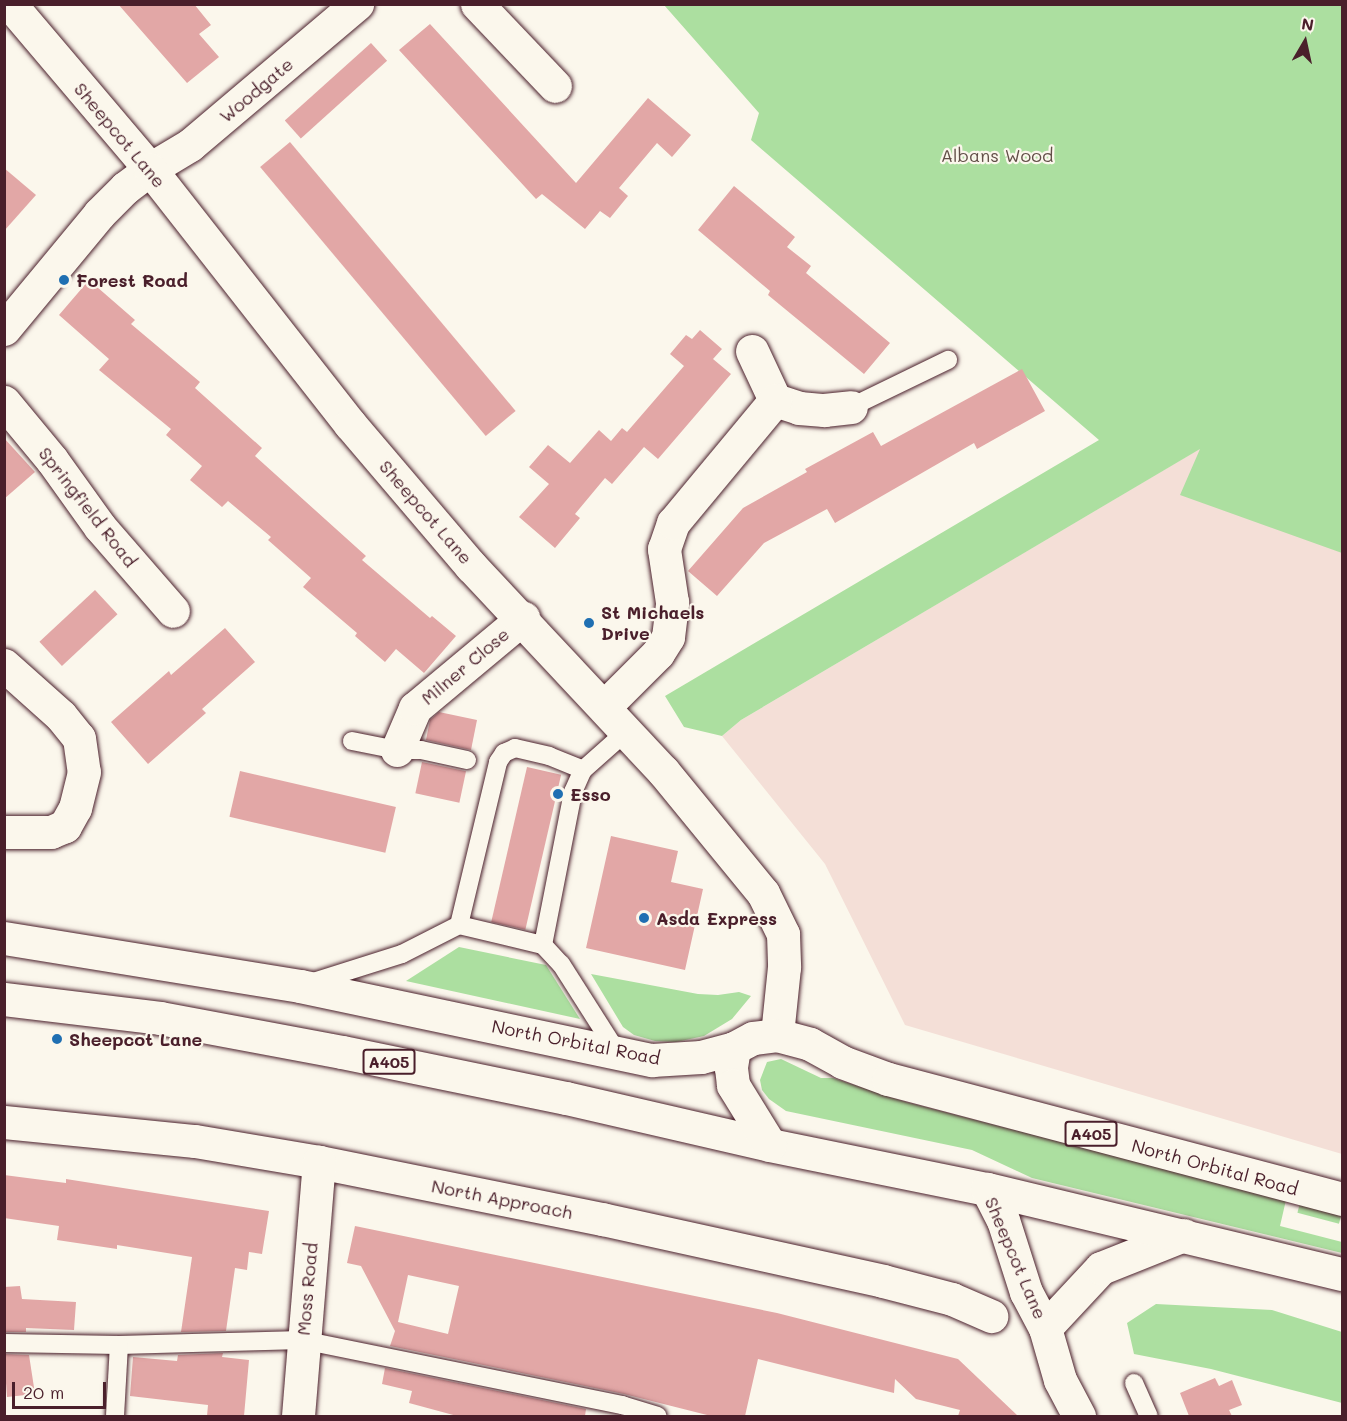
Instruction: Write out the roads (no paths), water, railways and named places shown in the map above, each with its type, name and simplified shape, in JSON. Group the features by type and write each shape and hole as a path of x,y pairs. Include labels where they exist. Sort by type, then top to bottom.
{"main road":[{"name":"Sheepcot Lane","path":"10,4 150,169 350,424 471,566 605,706 735,856 763,893 783,934 784,967 777,1035"},
{"name":"Woodgate","path":"4,329 99,214 150,169 190,145 357,4"},
{"path":"477,4 555,86"},
{"path":"753,351 775,400 799,408 824,410 851,407"},
{"path":"605,706 658,653 668,636 672,602 664,549 673,522 775,400"},
{"name":"Springfield Road","path":"4,402 52,460 100,528 173,611"},
{"name":"Milner Close","path":"397,750 415,708 523,618"},
{"path":"4,665 61,716 79,738 84,772 75,808 65,826 51,832 4,832"},
{"name":"North Orbital Road","path":"4,939 300,986 471,1020 652,1060 677,1061 734,1048 753,1038 777,1035 810,1044 842,1062 888,1079 1342,1199"},
{"name":"A405","path":"4,999 160,1018 342,1052 566,1098 770,1145 987,1189 1184,1234 1342,1274"},
{"path":"734,1048 731,1068 733,1085 770,1145"},
{"name":"North Approach","path":"4,1122 195,1141 319,1162 591,1217 883,1281 952,1299 991,1316"},
{"name":"Moss Road","path":"298,1416 302,1340 319,1162"},
{"name":"Sheepcot Lane","path":"987,1189 1003,1220 1026,1292 1045,1328 1060,1380 1079,1416"},
{"name":"Sheepcot Lane","path":"1045,1328 1101,1268 1184,1234"}],"lane":[{"path":"851,407 948,360"},
{"path":"543,945 573,792 583,770 627,731"},
{"path":"352,741 397,750 421,750 467,760"},
{"path":"459,925 498,762 504,753 515,748 549,756 583,770"},
{"path":"300,986 402,954 459,925 543,945 561,964 618,1054"},
{"path":"4,1343 119,1345 302,1340 622,1405 657,1416"},
{"path":"116,1416 119,1345"},
{"path":"1134,1383 1149,1416"}],"place":[{"name":"Forest Road","path":"64,280"},
{"name":"St Michaels Drive","path":"589,623"},
{"name":"Esso","path":"558,794"},
{"name":"Asda Express","path":"644,918"},
{"name":"Sheepcot Lane","path":"57,1039"}],"park label":[{"name":"Albans Wood","path":"997,155"}]}
